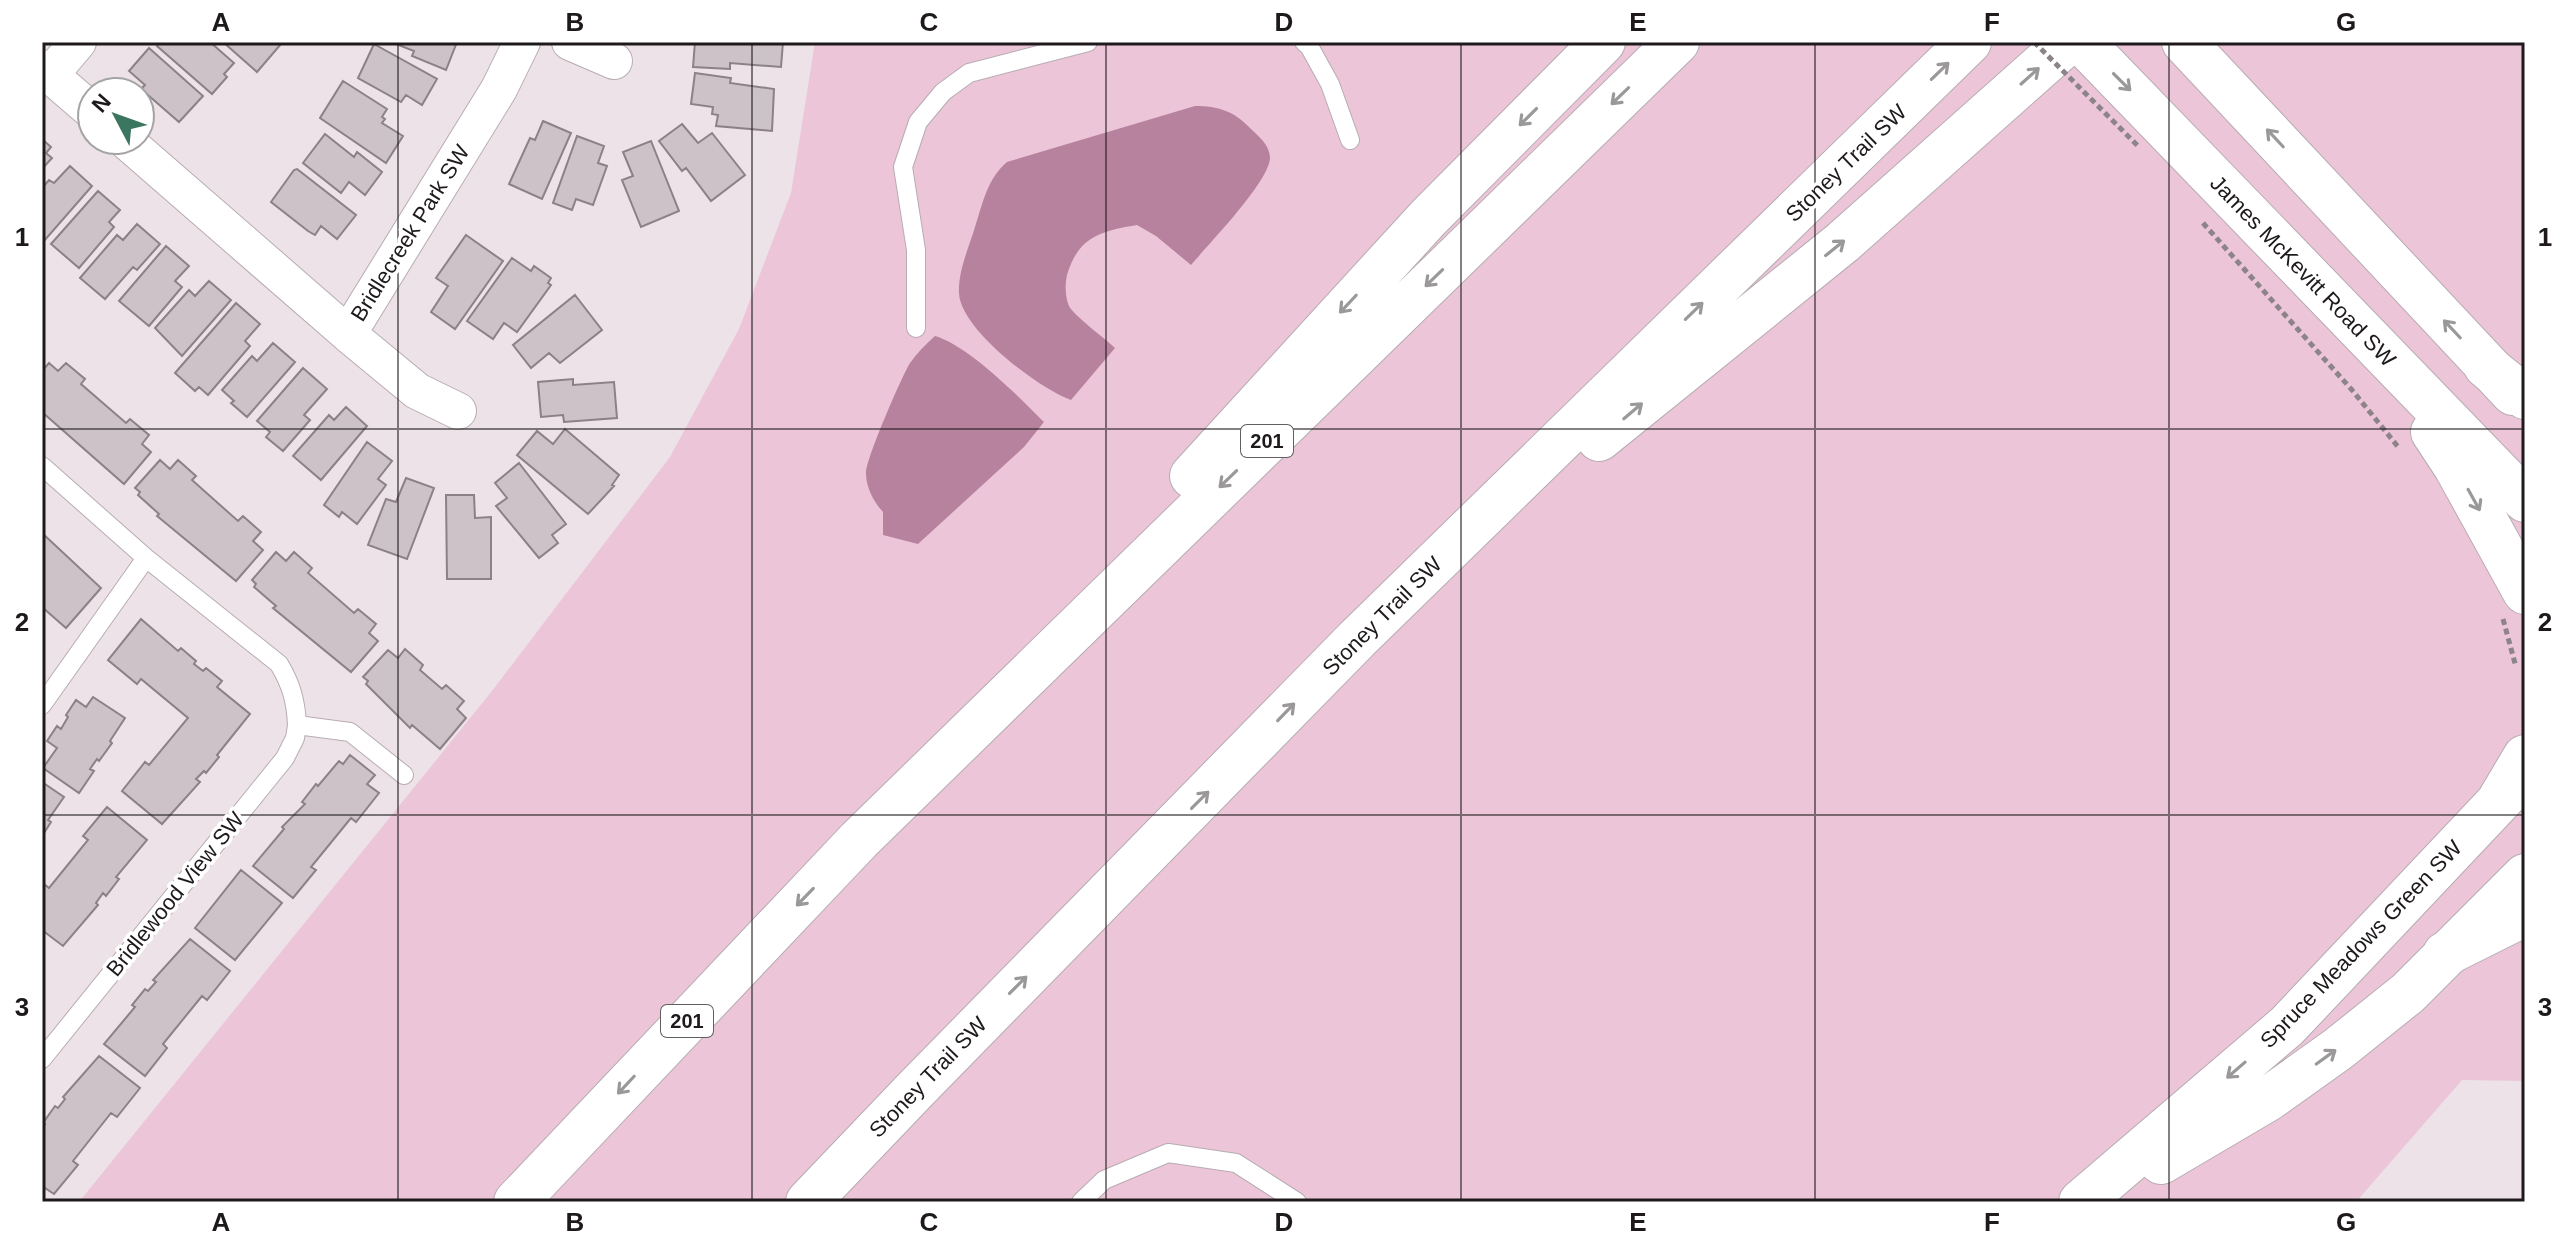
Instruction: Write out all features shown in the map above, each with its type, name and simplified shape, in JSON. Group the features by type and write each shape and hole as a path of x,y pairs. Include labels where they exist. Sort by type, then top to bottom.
{"main road":[{"path":"859,840 1408,239 1603,42"},
{"name":"201","path":"516,1202 859,840 1677,42"},
{"name":"Stoney Trail SW","path":"808,1202 1357,639 1969,42"},
{"path":"1357,639 1720,339 1843,242 2068,42"},
{"name":"James McKevitt Road SW","path":"2082,42 2148,141 2389,362 2525,500"},
{"path":"2199,57 2525,405"},
{"path":"2389,362 2456,467 2513,602"},
{"path":"2486,366 2525,397"},
{"name":"Spruce Meadows Green SW","path":"2081,1202 2287,1026 2512,786 2525,757"},
{"path":"2094,1202 2268,1099 2338,1049 2408,993 2525,876"},
{"path":"2445,954 2525,914"}],"street":[{"path":"76,97 46,71 78,42"},
{"name":"Bridlecreek Park SW","path":"143,156 348,334 499,89 522,42"},
{"path":"570,42 614,61"},
{"path":"348,334 417,391 458,411"}],"lane":[{"path":"916,328 916,250 903,167 918,122 943,92 969,73 1088,42"},
{"path":"1304,42 1330,84 1350,140"},
{"path":"42,466 146,558 279,664 291,684 297,725 350,732 404,775"},
{"path":"42,705 146,558"},
{"name":"Bridlewood View SW","path":"42,1059 285,758 295,738 297,725"},
{"path":"1081,1202 1104,1180 1168,1153 1236,1163 1297,1202"}],"path":[{"path":"2034,42 2148,141"},
{"path":"2199,219 2352,390 2408,458"},
{"path":"2513,602 2516,667"}],"shaded area":[{"path":"815,42 2525,42 2525,1081 2462,1080 2356,1202 79,1202 492,691 670,457 739,329 791,193"},
{"path":"1195,106 1225,111 1244,122 1268,148 1268,167 1250,196 1191,265 1156,236 1137,225 1102,233 1084,244 1072,262 1066,279 1069,306 1115,348 1071,400 1040,383 1003,356 972,323 963,307 959,293 960,276 986,192 1007,162"},
{"path":"935,336 978,361 1044,422 1024,447 918,544 883,535 883,512 871,494 866,473 892,401 910,363"}],"building":[{"path":"160,42 210,42 234,63 212,94 157,46"},
{"path":"223,42 279,42 281,44 257,72"},
{"path":"391,42 457,42 446,70 412,56 414,51"},
{"path":"695,42 783,42 781,67 730,63 730,69 693,67"},
{"path":"374,44 437,79 422,105 406,95 401,102 358,78"},
{"path":"149,48 203,96 179,122 156,102 156,76 135,76 129,71"},
{"path":"695,73 731,78 730,83 774,89 772,131 716,126 718,115 712,114 713,107 691,104"},
{"path":"343,81 387,109 382,123 403,136 386,163 320,118"},
{"path":"543,121 571,133 542,199 509,184 530,138 535,140"},
{"path":"682,124 698,143 712,133 745,175 711,201 686,168 682,171 659,141"},
{"path":"325,134 354,157 357,152 382,172 365,195 349,182 341,193 303,163"},
{"path":"577,136 604,146 598,163 607,166 593,205 576,199 572,210 553,203"},
{"path":"42,139 51,147 46,153 52,158 42,169"},
{"path":"651,141 679,211 641,227 622,180 633,176 623,152"},
{"path":"70,166 92,186 44,241 42,188 49,180 54,183"},
{"path":"297,169 356,215 337,239 321,226 315,235 271,202"},
{"path":"98,191 120,210 109,222 114,227 79,268 51,244"},
{"path":"137,224 160,244 137,270 133,267 105,299 80,278 117,235 123,240"},
{"path":"466,235 503,261 455,329 431,312 448,286 436,278"},
{"path":"166,246 189,266 175,281 182,287 149,326 119,301"},
{"path":"512,258 531,271 534,266 551,278 548,283 551,285 517,332 504,323 493,339 467,321"},
{"path":"209,281 231,300 182,356 155,328 189,290 195,296"},
{"path":"575,295 602,330 560,363 549,353 531,368 513,345"},
{"path":"236,303 260,324 245,341 250,346 208,395 199,387 195,391 175,373"},
{"path":"273,343 295,362 247,417 222,390 252,356 257,361"},
{"path":"49,363 58,371 66,363 85,379 81,384 126,423 130,419 149,435 142,444 151,452 124,484 42,412 42,371"},
{"path":"303,368 327,389 304,415 310,420 283,451 266,437 270,432 257,421"},
{"path":"573,379 573,385 614,382 617,418 564,422 563,415 541,417 538,382"},
{"path":"346,407 367,426 321,480 293,456 329,415 334,420"},
{"path":"565,429 619,475 614,486 588,514 517,455 537,431 553,444"},
{"path":"367,442 392,461 378,479 386,485 357,524 342,512 339,517 324,505"},
{"path":"160,460 170,469 178,460 196,476 192,480 238,521 243,516 261,532 253,541 263,550 236,581 157,516 159,514 138,495 140,492 135,488"},
{"path":"519,463 566,524 552,535 558,543 539,558 496,506 507,498 495,483"},
{"path":"406,478 434,488 407,559 368,545 386,499 396,502"},
{"path":"446,495 474,495 475,518 491,517 491,579 447,579"},
{"path":"42,533 101,588 66,628 42,607"},
{"path":"276,552 286,561 294,552 312,568 308,573 354,613 358,609 376,624 369,633 378,641 351,672 273,608 276,606 254,587 256,584 252,580"},
{"path":"141,619 178,651 181,648 203,671 206,668 222,681 217,687 250,714 206,773 204,771 196,779 200,782 162,824 122,791 145,762 149,765 188,718 141,679 137,684 108,660"},
{"path":"405,649 423,665 420,670 442,689 446,685 464,701 457,709 466,718 440,749 412,725 410,728 366,684 368,681 363,677 388,650 398,658"},
{"path":"93,697 125,718 110,741 112,743 90,769 94,771 79,793 43,768 57,748 47,741 57,726 61,729 76,700 86,707"},
{"path":"350,755 375,775 367,784 379,793 356,822 351,818 311,867 316,870 293,898 253,866 284,829 282,827 305,804 302,802 316,784 318,786 339,761 343,764"},
{"path":"42,782 64,797 48,820 51,822 42,836"},
{"path":"107,807 147,840 116,877 119,879 106,896 103,893 96,903 98,905 63,946 42,930 42,887 44,884 49,888 88,840 83,836"},
{"path":"241,870 282,903 235,960 195,928"},
{"path":"190,939 230,971 207,1000 202,996 163,1044 167,1048 145,1076 104,1044 135,1007 132,1005 145,989 148,991 156,982 153,980"},
{"path":"99,1056 140,1088 117,1117 111,1113 73,1161 78,1165 54,1194 42,1186 43,1123"}]}
